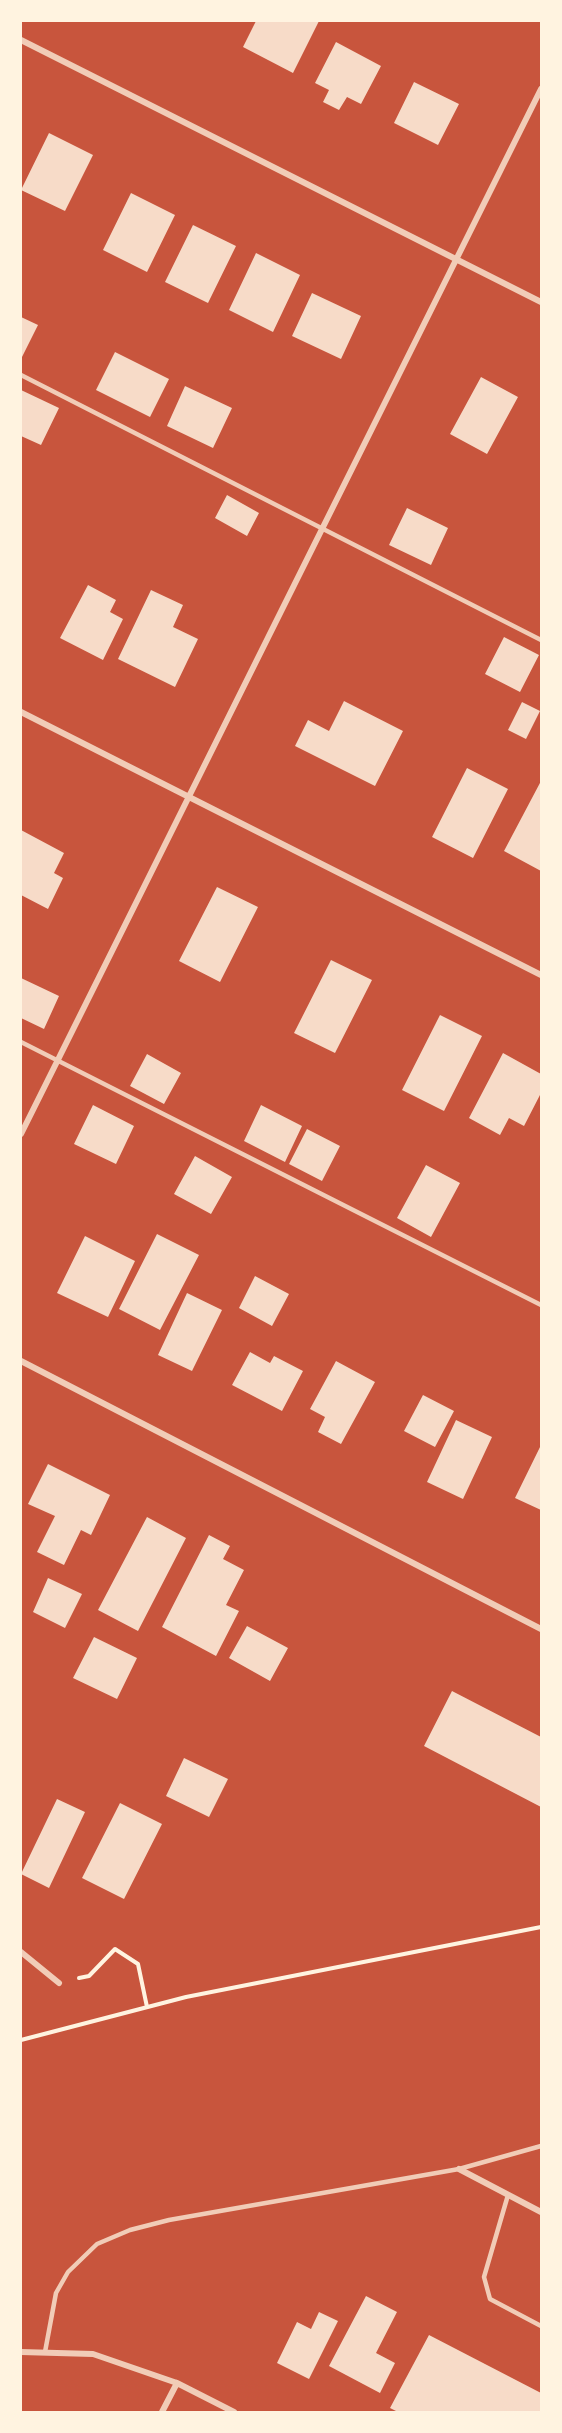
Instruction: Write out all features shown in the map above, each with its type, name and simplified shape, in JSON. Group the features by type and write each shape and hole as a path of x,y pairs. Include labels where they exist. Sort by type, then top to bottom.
{"street":[{"path":"21,40 541,302"},
{"path":"21,1134 541,89"},
{"path":"21,712 541,975"},
{"path":"21,1361 541,1629"},
{"path":"21,1952 58,1983"},
{"path":"459,2169 541,2212"},
{"path":"21,2352 93,2354 177,2383 234,2412"},
{"path":"162,2412 177,2383"}],"lane":[{"path":"21,375 541,640"},
{"path":"21,1042 541,1305"},
{"path":"45,2352 56,2293 68,2272 97,2244 130,2229 169,2220 459,2169 541,2146"},
{"path":"508,2195 484,2277 490,2299 541,2326"}],"path":[{"path":"21,2040 186,1997 541,1927"},
{"path":"58,1983 89,1976 115,1949 138,1964 147,2007"}],"building":[{"path":"256,21 319,21 293,73 243,47"},
{"path":"336,42 381,66 361,104 347,97 339,110 323,102 329,90 315,83"},
{"path":"414,82 459,104 438,145 394,123"},
{"path":"49,133 93,155 65,211 21,190"},
{"path":"131,193 175,215 147,272 103,250"},
{"path":"193,225 236,246 208,303 165,282"},
{"path":"256,253 300,275 273,332 229,310"},
{"path":"312,293 361,316 341,359 292,336"},
{"path":"21,317 38,325 21,359"},
{"path":"115,352 169,379 150,417 96,390"},
{"path":"481,377 518,397 487,454 450,434"},
{"path":"185,386 232,408 213,448 167,426"},
{"path":"21,390 59,408 41,445 21,436"},
{"path":"227,495 259,513 247,536 215,518"},
{"path":"407,508 448,528 431,565 389,545"},
{"path":"88,585 116,600 110,612 123,619 103,660 60,638"},
{"path":"151,590 183,605 173,627 198,639 175,687 118,659"},
{"path":"504,637 539,655 520,692 485,674"},
{"path":"344,701 403,731 375,786 295,746 308,720 329,731"},
{"path":"522,702 540,711 526,739 508,730"},
{"path":"467,768 508,789 473,858 432,837"},
{"path":"541,781 541,871 504,851"},
{"path":"21,830 64,853 54,873 63,878 48,909 21,895"},
{"path":"217,887 258,907 220,982 179,961"},
{"path":"331,960 372,980 335,1053 294,1033"},
{"path":"21,978 59,996 44,1029 21,1018"},
{"path":"440,1015 482,1036 444,1111 402,1090"},
{"path":"503,1053 541,1074 541,1093 524,1126 509,1118 500,1135 469,1118"},
{"path":"147,1054 181,1073 164,1104 130,1086"},
{"path":"93,1105 134,1126 116,1164 74,1144"},
{"path":"261,1105 302,1126 285,1162 244,1141"},
{"path":"307,1129 340,1146 322,1181 289,1164"},
{"path":"195,1156 232,1177 211,1214 174,1194"},
{"path":"426,1165 460,1183 431,1237 397,1218"},
{"path":"157,1234 199,1255 160,1330 119,1309"},
{"path":"85,1236 135,1261 108,1317 57,1293"},
{"path":"255,1276 289,1294 272,1326 239,1308"},
{"path":"187,1293 222,1310 192,1371 158,1355"},
{"path":"250,1352 270,1363 274,1356 303,1371 282,1411 232,1385"},
{"path":"336,1361 375,1382 341,1444 318,1432 325,1417 310,1409"},
{"path":"423,1395 454,1411 435,1447 404,1431"},
{"path":"456,1420 492,1437 463,1499 427,1482"},
{"path":"541,1445 541,1510 515,1498"},
{"path":"48,1464 110,1495 91,1535 81,1530 64,1565 37,1552 55,1516 28,1504"},
{"path":"147,1517 186,1538 138,1631 98,1610"},
{"path":"209,1535 230,1546 223,1559 244,1570 226,1605 239,1611 216,1656 162,1627"},
{"path":"48,1578 82,1594 65,1628 33,1612"},
{"path":"247,1626 288,1648 270,1681 229,1658"},
{"path":"94,1637 137,1658 117,1699 73,1678"},
{"path":"452,1691 541,1737 541,1807 424,1746"},
{"path":"184,1758 228,1779 209,1817 166,1796"},
{"path":"57,1799 85,1812 49,1888 21,1874"},
{"path":"120,1803 162,1824 124,1899 82,1878"},
{"path":"366,2296 397,2312 376,2353 395,2363 380,2393 329,2366"},
{"path":"319,2312 338,2321 309,2379 277,2363 297,2322 311,2329"},
{"path":"429,2335 541,2393 541,2412 398,2412 390,2408"}]}
